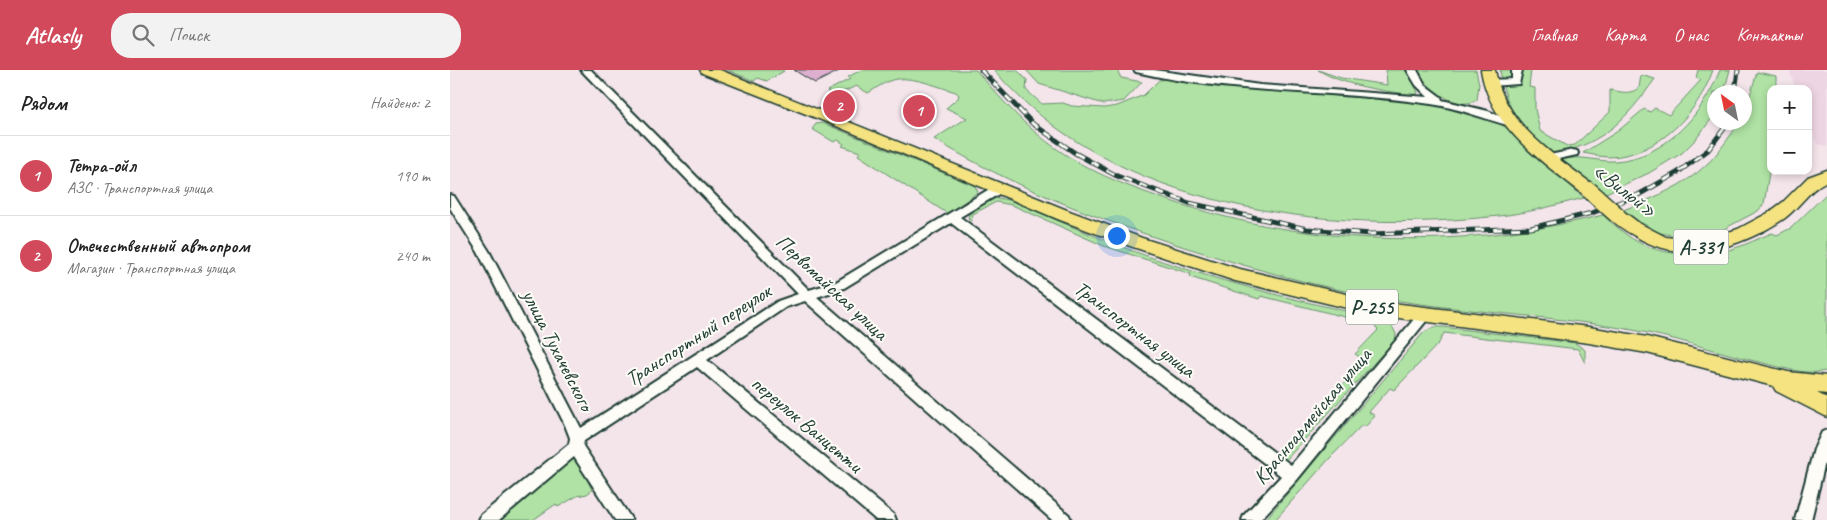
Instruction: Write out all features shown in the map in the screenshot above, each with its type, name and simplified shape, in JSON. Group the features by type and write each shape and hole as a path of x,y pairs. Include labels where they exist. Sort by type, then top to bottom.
{"highway":[{"name":"Р-255","path":"708,70 1066,216 1136,242 1235,274 1345,301 1425,315 1580,334 1647,345 1788,381 1827,385"},
{"name":"«Вилюй»","path":"1489,76 1511,123 1549,158 1589,190 1617,216 1657,240 1676,246 1700,248 1725,241 1768,221 1785,210 1811,182 1827,175"},
{"name":"Р-255","path":"1757,372 1827,408"}],"street":[{"name":"Первомайская улица","path":"586,70 808,297 1063,520"},
{"path":"1139,70 1300,91 1394,95 1478,110 1511,123"},
{"path":"1412,70 1420,87 1447,103"},
{"path":"1489,76 1516,82 1517,70"},
{"path":"1549,158 1573,153"},
{"name":"Транспортный переулок","path":"487,520 577,442 782,304 840,285 1000,188"},
{"name":"улица Тухачевского","path":"450,199 483,251 572,424 577,442 624,520"},
{"name":"Транспортная улица","path":"953,218 1292,475"},
{"name":"Красноармейская улица","path":"1250,520 1292,475 1425,315"},
{"name":"переулок Ванцетти","path":"698,360 888,520"},
{"path":"1803,520 1821,449 1827,436"}],"shaded area":[{"path":"1789,70 1827,70 1827,146 1817,144 1812,131 1812,85 1795,85"}],"green space":[{"path":"727,70 784,71 767,81 758,78 754,81"},
{"path":"861,70 976,70 1004,102 1034,131 1068,157 1105,176 1130,187 1210,213 1266,226 1322,234 1378,238 1435,238 1547,227 1603,215 1627,235 1651,248 1678,254 1706,254 1732,249 1772,233 1777,235 1791,228 1827,193 1827,371 1804,372 1749,360 1663,336 1627,329 1381,298 1329,288 1203,253 1084,212 1053,199 963,156 934,139 967,118 946,108 958,98 959,95 956,92 919,81 904,79 890,81 868,93 856,86 835,96 827,91 850,79 848,77"},
{"path":"994,70 1017,70 1027,80 1026,90 1042,104 1063,103 1072,106 1104,108 1117,106 1144,95 1159,80 1168,79 1359,98 1425,102 1446,106 1487,118 1505,127 1584,198 1510,215 1433,221 1365,221 1295,215 1227,203 1161,183 1099,155 1043,117"},
{"path":"1026,70 1117,70 1121,78 1142,82 1124,101 1103,104 1039,84"},
{"path":"1318,70 1341,78 1387,85 1386,70 1409,70 1418,93 1414,95 1364,87 1328,76"},
{"path":"1418,70 1476,70 1479,84 1477,100 1469,103 1452,101 1435,91"},
{"path":"1500,70 1531,70 1529,87 1535,88 1535,109 1540,131 1567,146 1575,145 1610,112 1610,90 1632,92 1639,88 1641,75 1655,79 1624,117 1601,136 1588,143 1555,154 1525,128 1518,119 1507,98"},
{"path":"1698,70 1713,70 1697,102 1674,129 1659,140 1644,149 1627,155 1606,157 1583,153 1618,131 1644,109 1650,112 1655,108 1669,115 1701,80 1696,78"},
{"path":"1720,70 1730,70 1726,85 1713,85"},
{"path":"1757,72 1776,76 1776,85 1767,85 1767,175 1769,175 1764,204 1758,211 1718,232 1681,237 1650,231 1621,211 1688,180 1711,160 1734,130 1752,130 1752,88"},
{"path":"1707,96 1707,125 1682,153 1649,173 1604,194 1562,160 1582,158 1615,161 1633,158 1650,152 1680,131"},
{"path":"823,123 975,186 978,192 948,214 858,155 860,152 842,146 844,144 838,140 834,142 812,129 816,124"},
{"path":"998,198 1013,201 1072,227 1163,262 1286,297 1379,318 1391,324 1396,334 1395,340 1285,461 1279,456 1365,360 1355,354 1378,330 1373,324 1261,296 1259,299 1190,277 1191,274 1104,246 1012,205 996,202 973,214 971,221 968,218 969,214 979,206"},
{"path":"1434,327 1575,343 1585,350 1585,363 1578,349 1444,333 1439,343 1394,390 1390,388 1369,412 1375,416 1365,427 1362,425 1329,459 1275,520 1265,520 1424,332"},
{"path":"571,460 579,461 592,490 587,494 577,496 558,507 556,504 533,520 495,520"}],"building":[{"path":"794,70 841,70 815,83"}],"railway":[{"path":"981,70 1033,124 1075,153 1117,176 1189,203 1307,229 1371,234 1531,228 1592,213 1638,195 1677,173 1708,150 1723,130"},
{"path":"1736,85 1738,70"}],"place":[{"name":"Отечественный автопром","path":"839,106"},
{"name":"Тетра-ойл","path":"919,111"}]}
